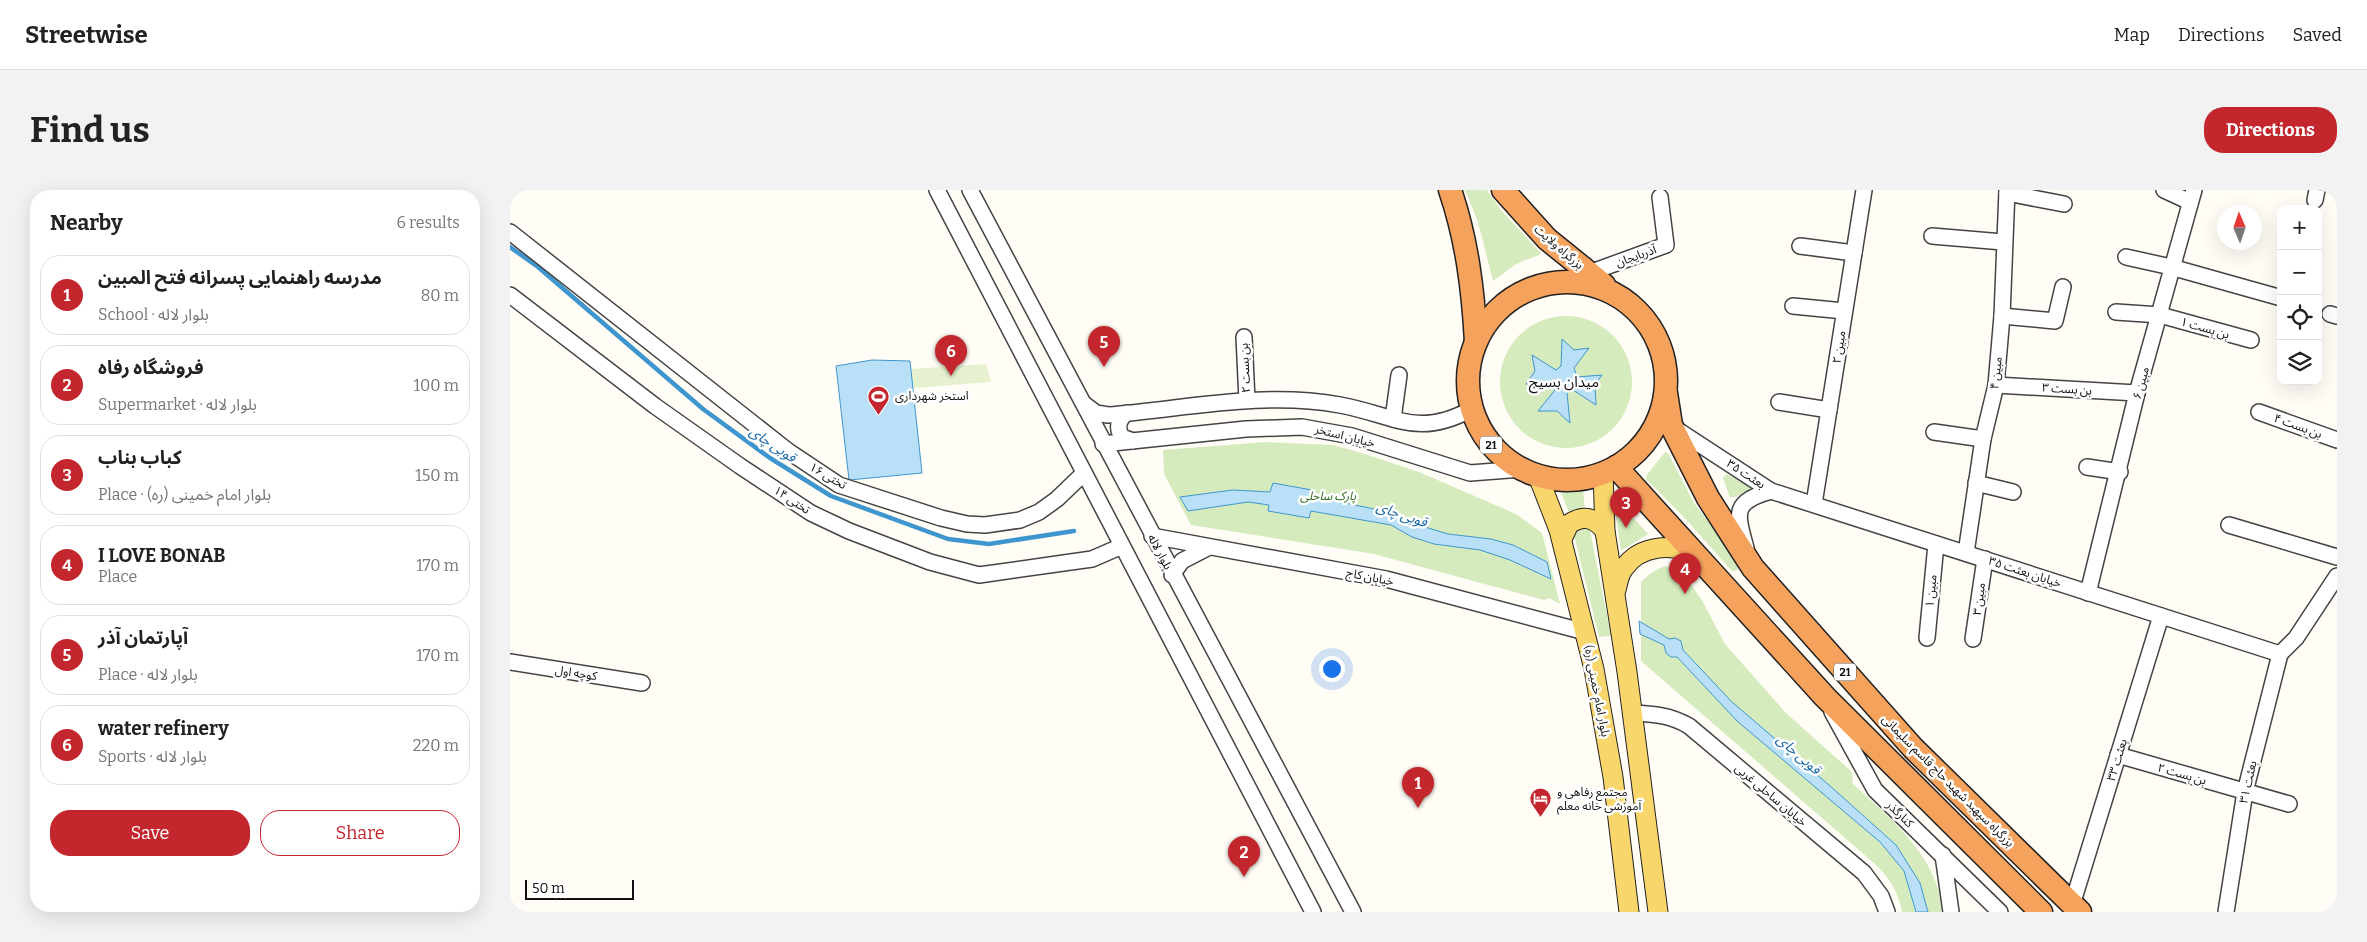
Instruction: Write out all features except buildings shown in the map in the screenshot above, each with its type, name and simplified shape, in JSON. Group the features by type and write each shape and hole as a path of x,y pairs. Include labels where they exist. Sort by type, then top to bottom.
{"highway":[{"name":"21","path":"1450,190 1467,252 1473,291 1476,342"},
{"name":"بزرگراه ولایت","path":"1503,190 1547,239 1621,298"},
{"name":"21","path":"1559,282 1581,283 1602,288 1621,298 1643,317 1658,341 1666,369 1666,394 1662,412 1648,438 1634,454 1610,470 1571,480 1530,472 1509,462 1487,440 1472,409 1468,375 1476,342 1486,323 1501,307 1518,294 1538,286 1559,282"},
{"name":"بزرگراه سپهبد شهید حاج قاسم سلیمانی","path":"1666,394 1670,425 1708,498 1751,564 1913,748 2076,908"},
{"name":"21","path":"1610,470 1696,556 1825,698 2041,912"},
{"path":"1726,590 1742,586 1749,580 1751,564"}],"main road":[{"path":"1610,470 1606,531 1658,912"},
{"name":"بلوار امام خمینی (ره)","path":"1530,472 1562,539 1585,632 1613,777 1629,912"},
{"path":"1562,539 1564,530 1569,524 1583,518 1598,522 1606,531"},
{"path":"1615,591 1624,567 1631,560 1648,550 1667,547 1685,549 1696,556"}],"street":[{"path":"938,190 1313,912"},
{"name":"بلوار لاله","path":"970,190 1172,575 1353,912"},
{"name":"مبین ۲","path":"1814,504 1864,190"},
{"name":"مبین ۶","path":"2088,593 2120,472 2137,393 2192,196 2164,190"},
{"path":"2007,192 2064,204"},
{"name":"مبین ۴","path":"1966,553 1983,440 1996,385 2002,316 2003,242 2007,192"},
{"name":"آذربایجان","path":"1589,273 1666,245 1660,197"},
{"name":"تختی ۱۶","path":"510,232 788,451 839,485 941,518 967,524 985,524 1020,520 1039,512 1057,500 1084,473"},
{"path":"1932,236 2003,242"},
{"path":"1800,246 1854,253"},
{"path":"2126,258 2171,267 2277,297"},
{"path":"2002,316 2055,321 2063,287"},
{"name":"تختی ۱۴","path":"510,294 655,406 740,466 811,513 849,531 930,562 979,575 1092,559 1122,546"},
{"path":"1793,306 1844,311"},
{"path":"2116,312 2160,315"},
{"name":"بن بست ۱","path":"2160,315 2251,340"},
{"name":"بن بست ۲","path":"1244,337 1247,400"},
{"path":"1393,419 1399,375"},
{"name":"بن بست ۳","path":"1996,385 2137,393"},
{"path":"1074,388 1086,407 1096,413 1108,415 1247,400 1273,399 1314,401 1350,407 1416,425 1431,424 1454,418 1472,409"},
{"path":"1780,402 1829,410"},
{"name":"بن بست ۴","path":"2259,412 2337,440"},
{"path":"1128,414 1119,424 1119,433 1122,437 1133,441"},
{"name":"بعثت ۳۵","path":"1670,425 1771,491"},
{"name":"خیابان استخر","path":"1103,444 1246,428 1302,426 1352,436 1470,473 1530,472"},
{"path":"1934,432 1983,440"},
{"path":"2087,467 2120,472"},
{"path":"1976,483 2014,492"},
{"name":"بعثت ۳۵","path":"1751,564 1738,515 1740,508 1746,500 1755,495 1771,491"},
{"name":"خیابان بعثت ۳۵","path":"1771,491 2280,654"},
{"path":"2229,525 2337,557"},
{"name":"خیابان کاج","path":"1152,536 1386,579 1585,632"},
{"name":"مبین ۱","path":"1927,638 1936,544"},
{"path":"1172,575 1182,561 1209,547"},
{"name":"مبین ۳","path":"1973,639 1985,559"},
{"path":"2280,654 2296,638 2337,576"},
{"name":"بعثت ۳۳","path":"2076,908 2118,756 2161,616"},
{"name":"بعثت ۳۱","path":"2226,912 2245,792 2280,654"},
{"name":"کوچه اول","path":"510,662 642,683"},
{"name":"کنارگذر","path":"1825,698 1875,790 2000,912"},
{"name":"خیابان ساحلی غربی","path":"1632,713 1658,714 1674,718 1689,726 1864,873 1881,896 1887,912"},
{"name":"بن بست ۲","path":"2118,756 2290,804"},
{"path":"1943,855 1952,912"}],"green space":[{"path":"1465,190 1487,190 1500,209 1541,253 1516,264 1493,281 1478,222"},
{"name":"میدان بسیج","path":"1566,316 1579,317 1591,321 1613,335 1627,357 1631,369 1631,395 1627,407 1613,429 1591,443 1579,447 1566,448 1553,447 1541,443 1519,429 1505,407 1501,395 1500,382 1501,369 1505,357 1519,335 1541,321 1553,317"},
{"path":"986,364 991,382 913,388 911,369"},
{"name":"پارک ساحلی","path":"1266,442 1333,445 1362,453 1419,472 1516,514 1542,533 1560,604 1549,598 1544,600 1374,554 1191,525 1164,474 1163,450"},
{"path":"1665,452 1668,453 1694,503 1740,564 1737,570 1732,571 1682,515 1646,479 1646,476"},
{"path":"1726,474 1750,485 1749,490 1735,497 1730,497 1723,478"},
{"path":"1583,487 1585,512 1570,515 1560,490"},
{"path":"1617,505 1622,505 1648,534 1621,551 1615,510"},
{"path":"1585,527 1590,530 1611,636 1599,637 1574,535 1578,529"},
{"path":"1664,566 1676,568 1689,581 1703,602 1725,644 1785,712 1852,772 1853,784 1899,827 1909,839 1927,864 1934,878 1942,912 1902,912 1893,886 1875,864 1641,661 1641,582 1651,573"}],"water":[{"path":"1562,339 1574,350 1589,348 1574,368 1577,377 1602,375 1595,385 1596,405 1573,390 1567,393 1570,423 1557,411 1538,411 1555,390 1551,382 1526,384 1535,371 1532,355 1556,370 1561,366"},
{"name":"استخر شهرداری","path":"872,360 910,361 922,473 849,480 836,366"},
{"name":"قوبی چای","path":"1273,483 1312,490 1311,496 1389,512 1448,534 1491,539 1513,545 1547,562 1551,579 1510,560 1480,550 1434,544 1412,537 1391,525 1311,511 1309,518 1268,511 1269,505 1248,502 1188,511 1180,497 1233,490 1270,492"},
{"name":"قوبی چای","path":"1639,621 1669,639 1675,638 1681,641 1683,650 1732,702 1896,845 1920,883 1928,912 1916,912 1904,871 1880,842 1737,721 1677,657 1671,657 1666,653 1664,645 1640,634"}],"waterway":[{"name":"قوبی چای","path":"510,247 538,267 703,409 770,458 831,496 948,539 989,544 1074,531"}],"place":[{"name":"آپارتمان آذر","path":"1104,367"},
{"name":"water refinery","path":"951,376"},
{"name":"استخر شهرداری","path":"879,415"},
{"name":"کباب بناب","path":"1626,528"},
{"name":"I LOVE BONAB","path":"1685,594"},
{"name":"مدرسه راهنمایی پسرانه فتح المبین","path":"1418,808"},
{"name":"مجتمع رفاهی و آموزشی خانه معلم","path":"1541,818"},
{"name":"فروشگاه رفاه","path":"1244,877"}],"district":[{"name":"میدان بسیج","path":"1564,382"}]}
